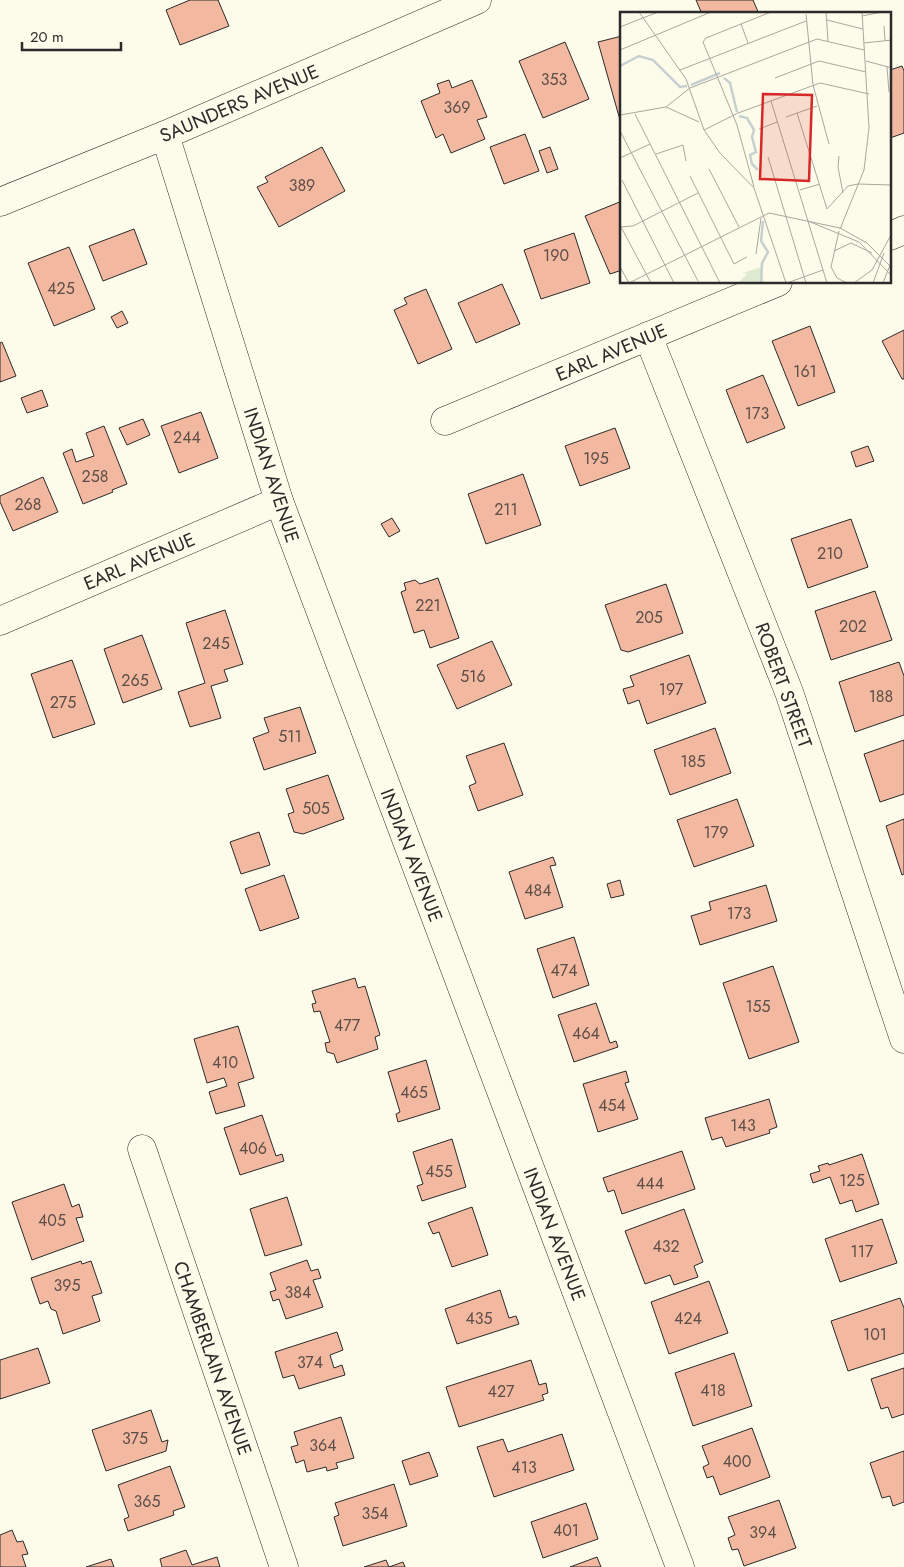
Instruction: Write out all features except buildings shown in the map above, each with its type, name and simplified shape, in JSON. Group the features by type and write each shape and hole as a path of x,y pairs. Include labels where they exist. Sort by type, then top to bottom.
{"street":[{"name":"SAUNDERS AVENUE","path":"0,202 165,135 477,0"},
{"name":"INDIAN AVENUE","path":"165,135 279,501 680,1567"},
{"path":"892,235 904,230"},
{"name":"EARL AVENUE","path":"445,421 773,284"},
{"name":"ROBERT STREET","path":"648,336 789,692 904,1039"},
{"name":"EARL AVENUE","path":"0,621 279,501"},
{"name":"CHAMBERLAIN AVENUE","path":"142,1149 284,1567"}]}
